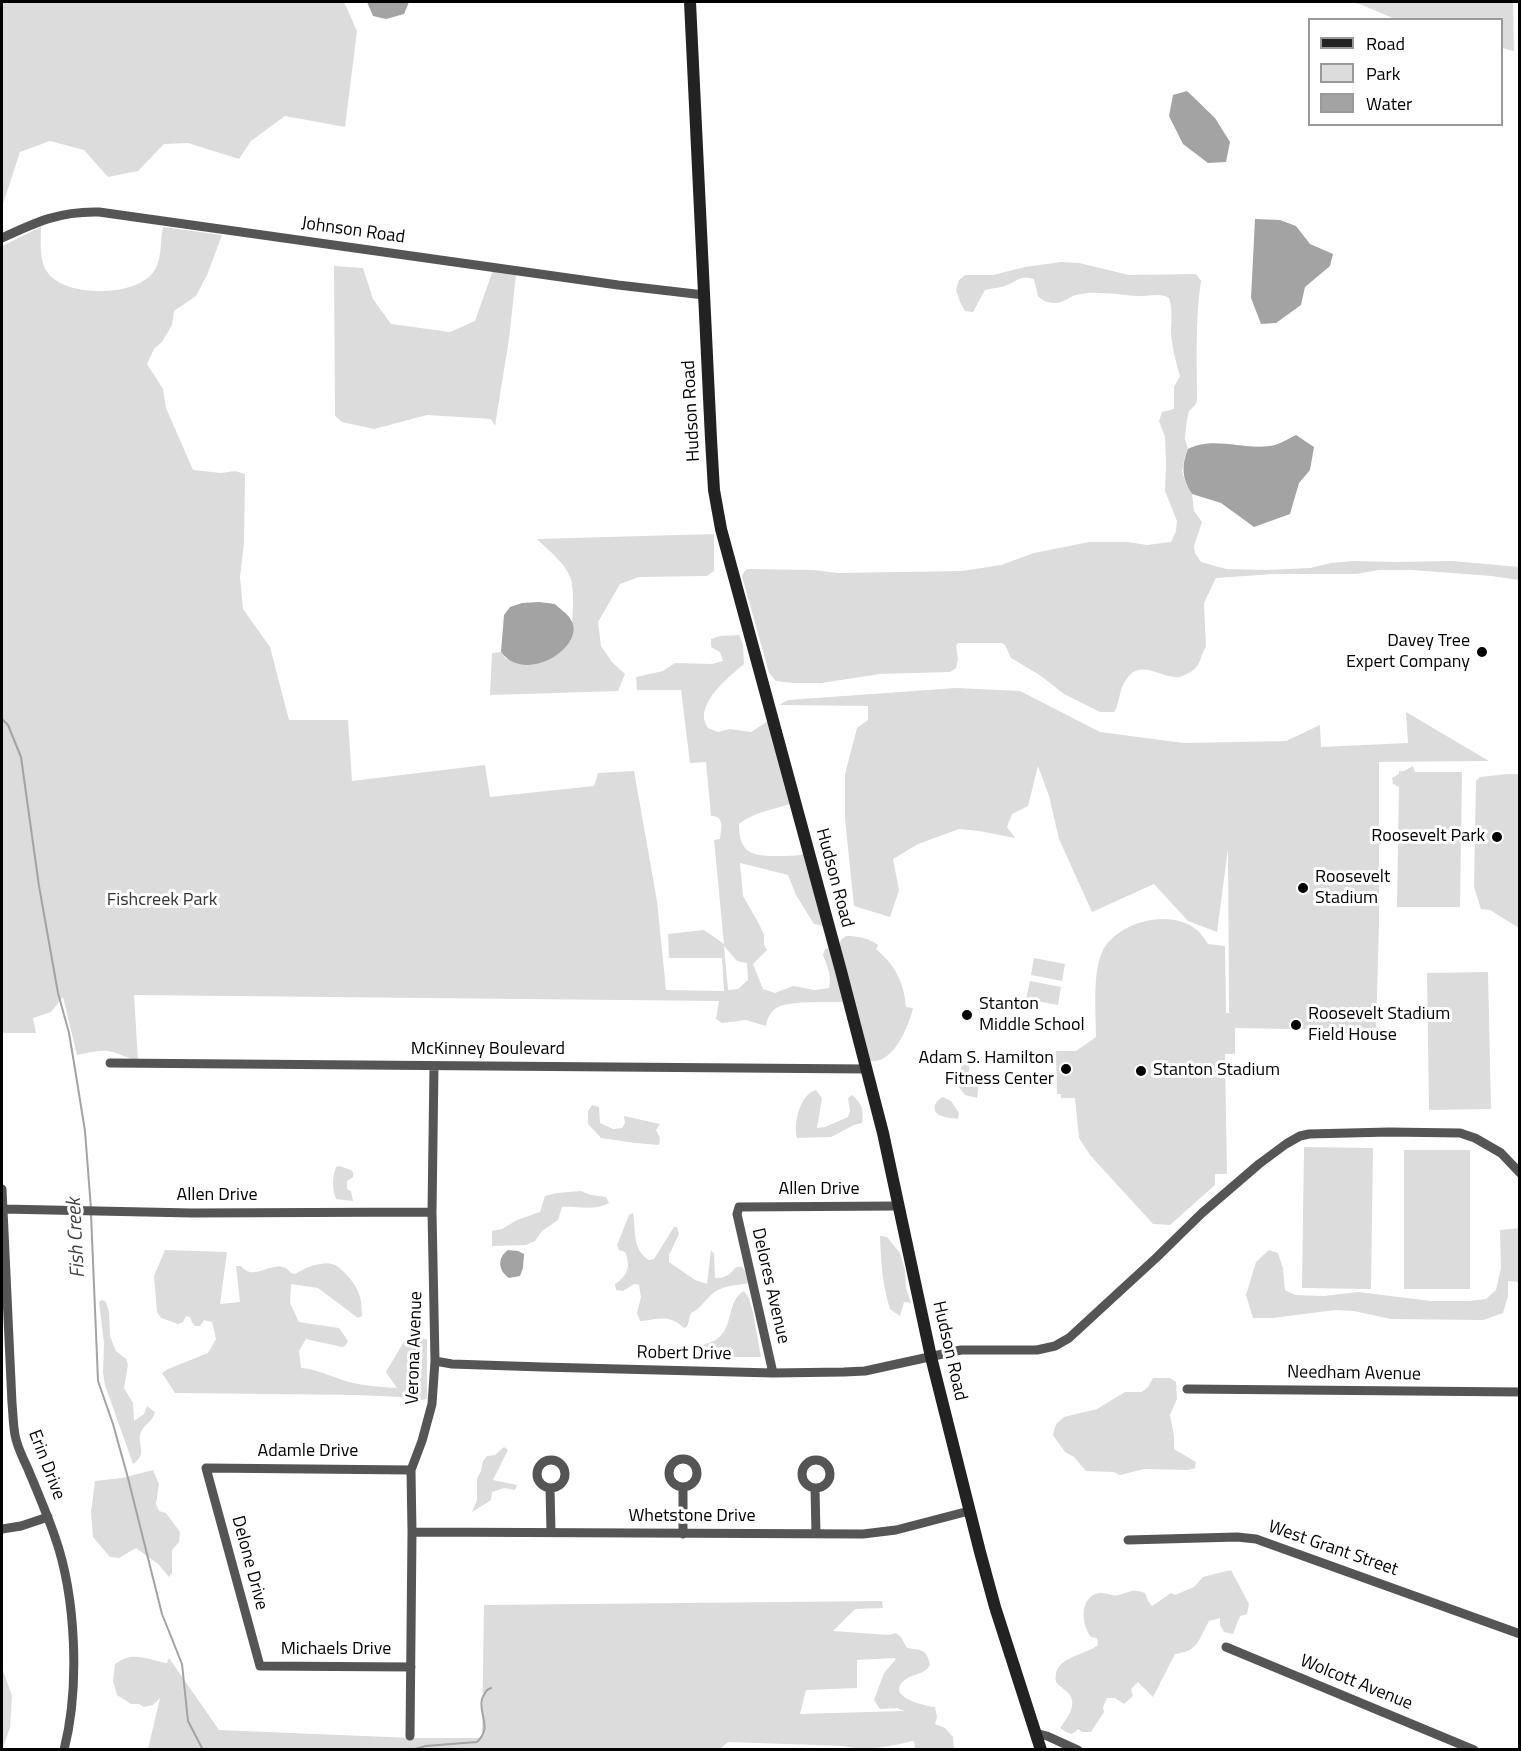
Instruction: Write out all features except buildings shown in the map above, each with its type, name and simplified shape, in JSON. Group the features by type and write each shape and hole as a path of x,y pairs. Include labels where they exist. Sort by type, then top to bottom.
{"street":[{"name":"Hudson Road","path":"690,2 716,506 883,1133 932,1357 969,1510 995,1607 1041,1749"},
{"name":"Johnson Road","path":"2,238 43,219 78,212 99,212 704,295"},
{"name":"McKinney Boulevard","path":"110,1063 866,1069"},
{"name":"Verona Avenue","path":"410,1736 411,1470 422,1442 432,1404 435,1361 432,1212 434,1066"},
{"name":"Robert Drive","path":"435,1361 452,1364 773,1373 864,1371 970,1349 1037,1350 1061,1342 1098,1312 1202,1213 1259,1164 1300,1136 1460,1132 1501,1153 1520,1173"},
{"name":"Erin Drive","path":"2,1189 15,1436 22,1458 48,1517 65,1572 73,1643 73,1685 68,1735 64,1749"},
{"name":"Allen Drive","path":"739,1207 898,1206"},
{"name":"Delores Avenue","path":"739,1207 736,1214 773,1373"},
{"name":"Allen Drive","path":"3,1209 192,1213 432,1212"},
{"name":"Needham Avenue","path":"1187,1389 1520,1392"},
{"name":"Adamle Drive","path":"206,1468 411,1470"},
{"name":"Delone Drive","path":"206,1468 260,1666"},
{"path":"683,1487 683,1534"},
{"path":"550,1488 551,1532"},
{"path":"816,1488 816,1534"},
{"name":"Whetstone Drive","path":"412,1532 878,1533 969,1510"},
{"path":"2,1529 21,1526 48,1517"},
{"name":"West Grant Street","path":"1128,1540 1256,1539 1520,1634"},
{"name":"Wolcott Avenue","path":"1226,1647 1474,1749"},
{"name":"Michaels Drive","path":"260,1666 411,1667"},
{"path":"1035,1733 1078,1749"}],"green space":[{"path":"2,2 344,2 357,31 345,127 285,116 251,141 239,159 188,143 164,144 138,171 108,177 84,150 50,141 20,152 2,207"},
{"path":"1355,2 1513,2 1514,51 1503,48 1503,18 1393,18"},
{"name":"Fishcreek Park","path":"41,227 42,257 48,273 57,281 70,287 103,291 135,285 148,278 158,263 163,227 222,235 207,275 196,296 174,311 172,325 162,342 154,349 147,364 163,389 166,408 193,470 221,473 235,471 245,474 244,543 240,577 243,609 270,647 289,720 348,720 352,781 485,765 490,797 594,786 598,773 634,771 657,901 666,990 724,991 722,958 669,958 668,934 704,930 724,944 714,840 720,839 721,824 718,818 711,816 706,762 690,763 681,690 637,690 636,677 663,671 675,663 712,664 723,661 720,652 711,647 711,639 739,635 743,644 744,664 712,696 707,703 704,719 708,728 718,732 730,729 751,732 768,721 790,804 757,814 739,824 741,841 748,850 759,855 805,854 824,926 814,924 796,895 788,875 740,863 743,896 764,935 764,945 767,950 753,964 763,989 775,993 793,986 815,990 829,988 829,975 823,955 825,949 830,948 844,1002 783,1005 771,1013 766,1026 746,1020 722,1023 716,1019 719,1001 134,995 138,1060 108,1051 77,1055 63,997 51,1012 33,1018 36,1033 2,1033 2,246","holes":["724,946 737,961 747,963 748,980 738,989 728,990"]},
{"path":"1061,262 1079,263 1129,275 1195,274 1201,281 1197,326 1197,400 1189,411 1187,419 1185,439 1188,449 1182,471 1192,494 1194,511 1202,522 1194,546 1195,553 1201,562 1226,569 1268,570 1310,568 1353,561 1452,561 1520,567 1519,580 1411,570 1216,578 1204,603 1206,647 1195,669 1179,677 1144,670 1137,671 1130,675 1124,683 1114,712 1100,712 1064,694 1041,676 1011,658 1002,643 958,643 956,668 950,672 880,674 821,683 776,681 769,673 742,576 747,569 813,570 838,573 962,571 1001,565 1034,553 1089,542 1127,542 1147,545 1171,542 1177,521 1165,491 1165,437 1159,421 1162,412 1174,409 1174,387 1180,376 1172,344 1169,298 1158,295 1092,293 1076,295 1058,303 1050,303 1038,296 1034,279 1025,278 1005,286 985,290 973,312 965,311 956,290 959,280 965,275 993,275 1025,267"},
{"path":"334,266 363,268 373,299 391,324 450,332 475,321 493,270 516,275 509,339 495,426 491,419 427,415 374,429 342,422 335,416"},
{"path":"714,534 714,571 707,576 639,577 620,584 598,622 601,646 612,662 625,674 618,691 490,695 492,653 501,652 506,659 571,638 573,601 569,574 537,539"},
{"path":"956,688 1020,691 1100,732 1184,743 1286,741 1320,725 1321,747 1408,743 1406,712 1489,761 1379,762 1376,1033 1235,1028 1235,1054 1225,1054 1227,1174 1215,1174 1215,1185 1170,1225 1153,1224 1090,1155 1079,1138 1075,1098 1061,1098 1061,1094 1057,1094 1056,1051 1076,1051 1096,1037 1096,980 1103,950 1121,932 1146,921 1160,919 1186,923 1198,931 1208,944 1225,946 1226,1013 1231,1013 1229,1012 1228,849 1217,932 1188,921 1154,884 1092,912 1059,839 1049,796 1038,766 1028,806 1012,814 1007,827 1015,838 959,829 918,844 893,859 899,890 890,917 854,906 845,819 845,774 857,728 868,720 868,706 779,705 788,700"},
{"path":"1413,766 1415,772 1462,772 1460,907 1397,907 1399,787 1393,784 1392,778 1399,774 1399,771"},
{"name":"Roosevelt Park","path":"1519,774 1519,928 1490,910 1481,909 1474,887 1476,781 1480,777"},
{"path":"846,936 863,938 878,945 876,949 897,975 906,1007 913,1008 899,1043 886,1057 878,1061 870,1061 839,946 841,940"},
{"path":"1034,958 1065,964 1062,981 1031,975"},
{"path":"1488,972 1491,1109 1429,1110 1427,973"},
{"path":"1030,981 1061,987 1058,1005 1026,999"},
{"path":"962,1063 970,1063 967,1080 979,1083 977,1098 965,1095 958,1086"},
{"path":"816,1090 822,1098 817,1128 848,1117 850,1111 848,1098 852,1095 862,1107 862,1123 831,1137 797,1138 796,1125 799,1110 806,1097"},
{"path":"943,1097 951,1101 959,1113 958,1119 944,1117 936,1112 935,1106"},
{"path":"592,1105 599,1107 600,1123 613,1129 622,1128 625,1123 624,1116 660,1124 656,1130 660,1138 659,1145 601,1138 588,1124 588,1111"},
{"path":"1304,1147 1373,1148 1371,1289 1302,1288"},
{"path":"1404,1150 1470,1150 1470,1289 1404,1289"},
{"path":"339,1166 353,1172 353,1177 347,1181 347,1189 351,1191 353,1201 336,1199 333,1179 336,1167"},
{"path":"581,1191 606,1197 609,1203 592,1208 562,1207 558,1220 542,1231 535,1241 526,1245 492,1246 492,1231 502,1229 517,1220 540,1212 545,1196"},
{"path":"633,1213 637,1245 649,1260 654,1259 674,1227 677,1227 679,1234 669,1255 669,1262 695,1280 707,1284 711,1250 714,1254 715,1278 724,1277 736,1267 742,1267 748,1282 717,1290 691,1313 687,1327 684,1328 668,1319 640,1321 637,1313 641,1297 639,1285 634,1284 623,1291 616,1290 615,1284 623,1278 627,1270 628,1262 625,1252 619,1250 617,1245 629,1215"},
{"path":"1519,1228 1519,1282 1508,1281 1508,1296 1503,1313 1483,1320 1391,1319 1354,1311 1335,1310 1273,1318 1253,1318 1246,1295 1256,1262 1269,1250 1278,1253 1283,1268 1285,1290 1295,1295 1324,1296 1358,1292 1431,1301 1486,1299 1496,1290 1501,1268 1500,1230"},
{"path":"880,1236 887,1237 900,1253 905,1270 906,1288 911,1303 904,1302 900,1316 890,1309 887,1300 882,1273"},
{"path":"165,1250 227,1252 220,1304 240,1302 236,1266 241,1266 249,1272 281,1267 295,1274 318,1264 328,1263 337,1266 356,1287 361,1302 362,1316 358,1318 318,1288 291,1284 290,1303 299,1322 339,1328 348,1341 342,1347 306,1339 299,1351 301,1368 353,1383 397,1388 386,1372 406,1338 427,1339 427,1399 415,1401 401,1397 356,1395 175,1393 162,1373 208,1353 216,1339 212,1322 204,1320 200,1326 195,1326 190,1317 186,1316 183,1322 178,1324 161,1318 157,1312 154,1276"},
{"path":"744,1291 749,1298 753,1313 761,1357 726,1357 700,1353 696,1348 720,1337 728,1323 735,1300"},
{"path":"102,1300 106,1302 109,1312 110,1336 113,1344 116,1351 126,1359 128,1365 124,1388 133,1403 134,1421 144,1414 147,1406 155,1412 141,1432 140,1456 133,1464 105,1385 104,1343 99,1302"},
{"path":"1153,1378 1170,1378 1176,1382 1177,1399 1170,1415 1174,1449 1196,1462 1195,1468 1188,1470 1144,1469 1120,1475 1114,1472 1086,1471 1074,1457 1065,1452 1053,1435 1056,1424 1064,1417 1097,1409 1125,1392 1142,1392"},
{"path":"504,1447 508,1450 493,1480 517,1485 515,1490 504,1488 492,1492 491,1500 472,1512 477,1500 477,1479 483,1461 487,1456 495,1455"},
{"path":"153,1470 159,1484 156,1504 159,1511 166,1513 180,1532 179,1542 172,1550 172,1573 169,1577 158,1564 136,1548 119,1558 110,1557 93,1537 91,1512 95,1481 122,1478"},
{"path":"1231,1570 1249,1604 1247,1614 1240,1616 1233,1634 1224,1632 1220,1625 1220,1618 1209,1621 1197,1644 1189,1650 1175,1654 1153,1697 1138,1682 1131,1689 1133,1696 1124,1704 1115,1698 1107,1698 1103,1707 1104,1712 1091,1732 1082,1732 1078,1729 1072,1734 1060,1728 1069,1715 1072,1701 1067,1692 1056,1682 1056,1673 1064,1662 1098,1645 1097,1638 1091,1637 1085,1625 1084,1612 1088,1600 1099,1593 1116,1595 1137,1591 1145,1593 1152,1606 1171,1593 1175,1595 1194,1587 1203,1577"},
{"path":"882,1601 883,1608 855,1609 833,1631 889,1635 896,1633 907,1648 925,1653 930,1665 928,1668 906,1679 900,1685 899,1690 908,1699 935,1707 937,1717 935,1724 945,1728 953,1737 954,1749 915,1749 912,1741 887,1747 869,1748 728,1742 719,1750 148,1749 160,1698 153,1705 144,1707 131,1704 117,1695 113,1681 115,1664 122,1660 141,1657 167,1663 169,1658 219,1730 412,1738 482,1738 484,1605","holes":["896,1659 884,1673 874,1700 880,1709 897,1708 904,1711 800,1714 806,1690 857,1688 857,1660"]},
{"path":"2,1668 12,1696 10,1728 2,1750"}],"water":[{"path":"367,2 409,2 404,14 386,19 373,16"},
{"path":"1187,91 1215,118 1230,142 1226,162 1208,163 1183,144 1169,116 1173,95"},
{"path":"1255,219 1280,220 1296,226 1310,244 1333,254 1330,266 1305,287 1301,305 1276,323 1261,324 1251,298"},
{"path":"1296,435 1314,447 1310,470 1299,483 1290,514 1254,527 1221,503 1192,494 1184,478 1184,461 1188,449 1198,445 1218,443 1270,446"},
{"path":"522,603 555,604 568,616 574,630 570,640 563,650 539,663 525,665 512,661 501,652 504,615 510,607"},
{"path":"508,1250 524,1254 520,1276 509,1278 501,1268 502,1257"}],"waterway":[{"name":"Fish Creek","path":"2,719 8,725 21,757 39,886 58,993 69,1033 85,1131 91,1209"},
{"name":"Fish Creek","path":"91,1214 98,1381 128,1478 162,1614 182,1664 188,1721 203,1750"},
{"path":"411,1750 426,1746 477,1742 485,1726 482,1699 487,1690 491,1688"}],"place":[{"name":"Davey Tree Expert Company","path":"1482,652"},
{"name":"Roosevelt Park","path":"1497,837"},
{"name":"Roosevelt Stadium","path":"1303,888"},
{"name":"Stanton Middle School","path":"967,1015"},
{"name":"Roosevelt Stadium Field House","path":"1296,1025"},
{"name":"Adam S. Hamilton Fitness Center","path":"1066,1069"},
{"name":"Stanton Stadium","path":"1141,1071"}]}
